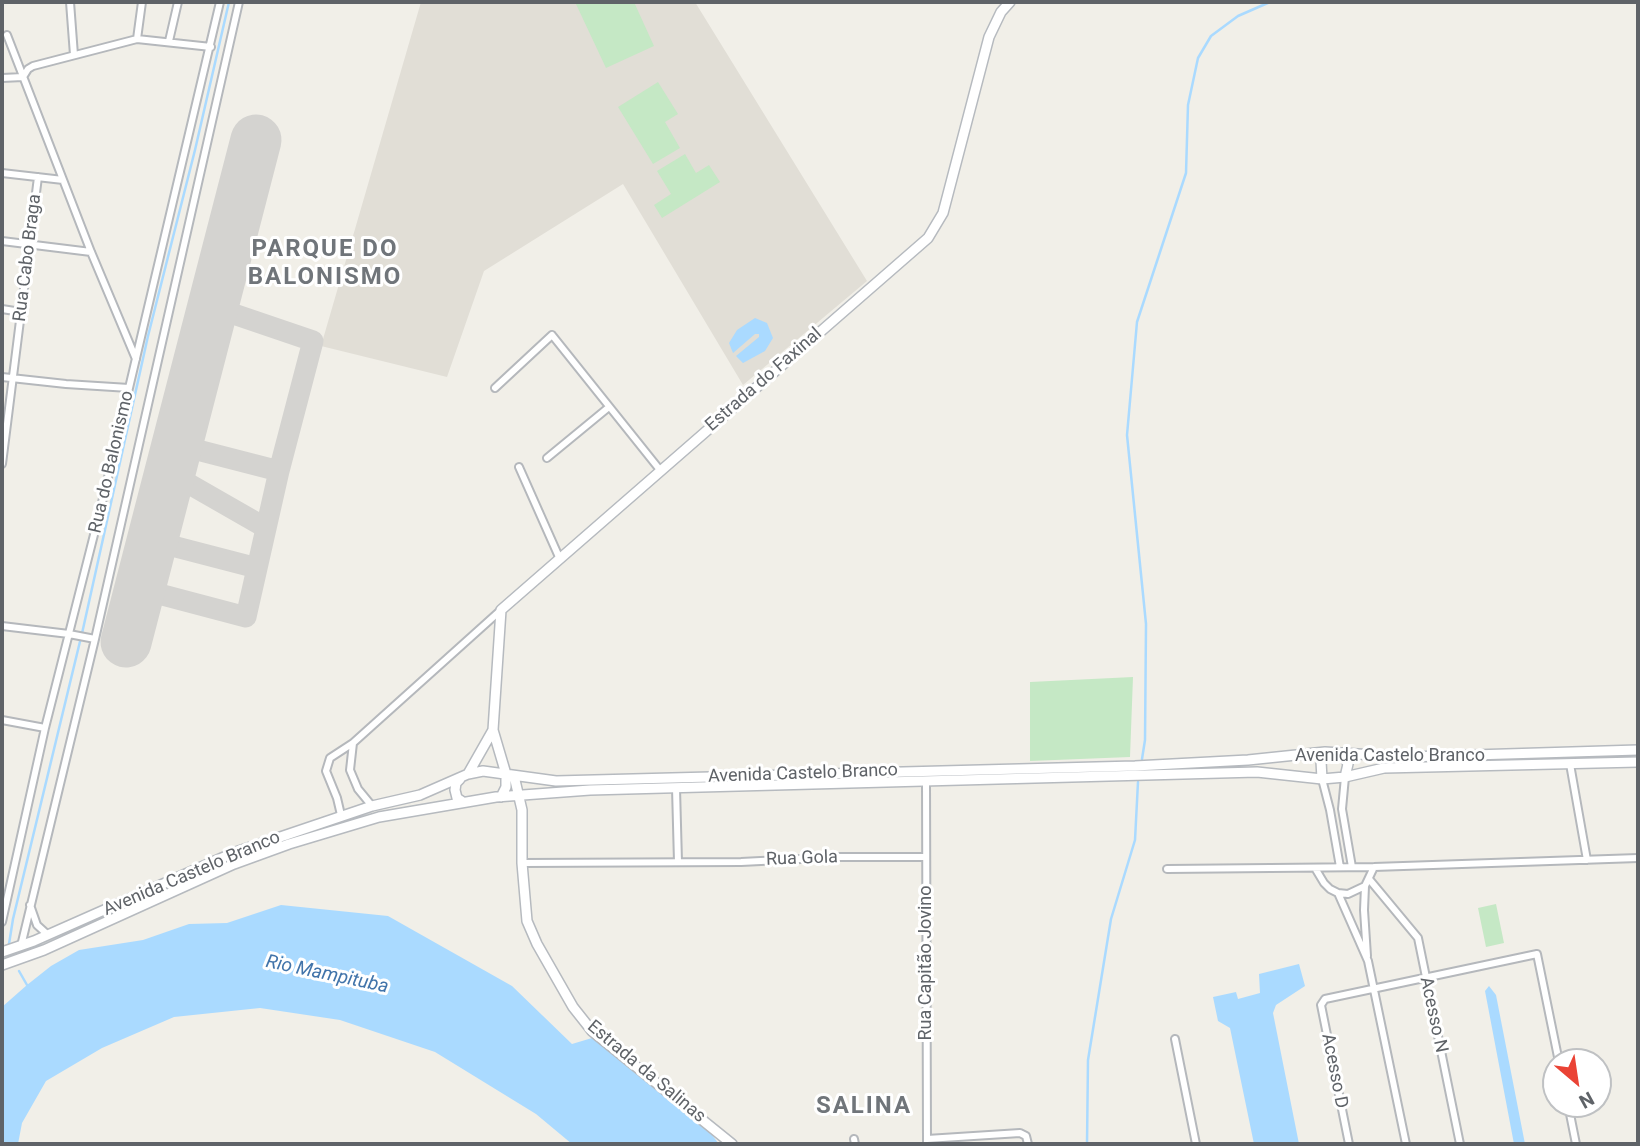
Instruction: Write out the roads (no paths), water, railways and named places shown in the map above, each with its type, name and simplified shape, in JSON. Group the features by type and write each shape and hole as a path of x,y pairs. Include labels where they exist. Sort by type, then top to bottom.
{"main road":[{"name":"Estrada do Faxinal","path":"501,610 928,238 943,214 989,37 1001,12 1010,2"},
{"path":"463,802 457,798 454,790 456,783 465,776 493,730 501,610"},
{"name":"Estrada da Salinas","path":"493,730 520,795 527,921 573,1007 592,1031 732,1144"},
{"name":"Avenida Castelo Branco","path":"2,952 48,935 233,853 341,815 420,795 483,771 556,781 1135,766 1248,760 1330,752 1407,757 1638,750"},
{"path":"1322,779 1321,761 1330,752"},
{"path":"1342,753 1348,764 1345,777"},
{"name":"Avenida Castelo Branco","path":"2,965 44,950 234,864 289,844 379,817 501,797 590,790 1257,772 1322,779 1384,768 1638,762"},
{"path":"501,797 510,775"}],"street":[{"path":"70,2 75,54"},
{"path":"137,39 142,2"},
{"path":"169,41 178,2"},
{"name":"Rua do Balonismo","path":"2,922 45,728 72,634 220,2"},
{"name":"Rua do Balonismo","path":"20,946 239,2"},
{"path":"6,35 90,253 136,359"},
{"path":"23,77 33,66 137,39 211,47"},
{"path":"2,78 23,77"},
{"path":"2,173 63,180"},
{"name":"Rua Cabo Braga","path":"2,464 38,177"},
{"path":"2,241 90,253"},
{"path":"2,309 21,312"},
{"path":"495,388 552,335 660,471"},
{"path":"2,377 129,388"},
{"path":"547,458 609,407"},
{"path":"519,467 559,557"},
{"path":"341,815 326,766 330,758 353,743 501,610"},
{"path":"2,626 91,638"},
{"path":"2,720 45,728"},
{"path":"353,743 350,770 358,789 372,806"},
{"path":"1570,764 1587,860"},
{"path":"1345,777 1342,809 1352,867"},
{"path":"1322,779 1340,867"},
{"name":"Rua Capitão Jovino","path":"926,781 927,1142"},
{"path":"676,788 678,862"},
{"path":"1330,810 1342,809"},
{"name":"Rua Gola","path":"522,863 926,857"},
{"path":"1167,869 1374,867 1638,858"},
{"path":"1374,867 1365,886 1368,961 1406,1144"},
{"path":"1315,868 1324,883 1338,893 1348,894 1365,886"},
{"name":"Acesso N","path":"1369,879 1418,938 1460,1144"},
{"path":"1338,893 1368,961"},
{"path":"30,904 37,925 48,935"},
{"path":"1374,988 1537,954 1556,1048"},
{"name":"Acesso D","path":"1349,1144 1321,1006 1325,999 1374,988"},
{"path":"1175,1039 1196,1144"},
{"path":"1571,1118 1576,1144"},
{"path":"927,1142 1020,1133 1026,1136 1028,1144"}],"water":[{"path":"755,318 767,323 773,338 765,351 743,363 736,356 759,337 759,334 755,334 733,353 729,343 737,330"},
{"name":"Rio Mampituba","path":"281,905 388,916 512,986 572,1044 592,1038 712,1135 719,1144 572,1144 536,1114 435,1052 340,1020 260,1008 174,1017 102,1048 46,1081 22,1123 18,1144 2,1144 2,1007 27,985 51,966 79,950 143,940 189,924 227,923"},
{"path":"1299,964 1305,986 1276,1005 1273,1013 1299,1144 1254,1144 1230,1028 1218,1021 1213,997 1236,992 1238,999 1260,993 1259,974"},
{"path":"1489,986 1496,995 1525,1144 1514,1144 1485,991"}],"waterway":[{"path":"9,944 148,336 229,2"},
{"path":"1142,759 1145,740 1146,624 1127,435 1137,322 1186,173 1188,105 1198,58 1211,36 1238,16 1270,2"},
{"path":"1087,1144 1088,1060 1111,919 1135,840 1138,782"},
{"path":"19,971 27,985"}],"district":[{"name":"PARQUE DO BALONISMO","path":"325,264"},
{"name":"SALINA","path":"864,1107"}]}
